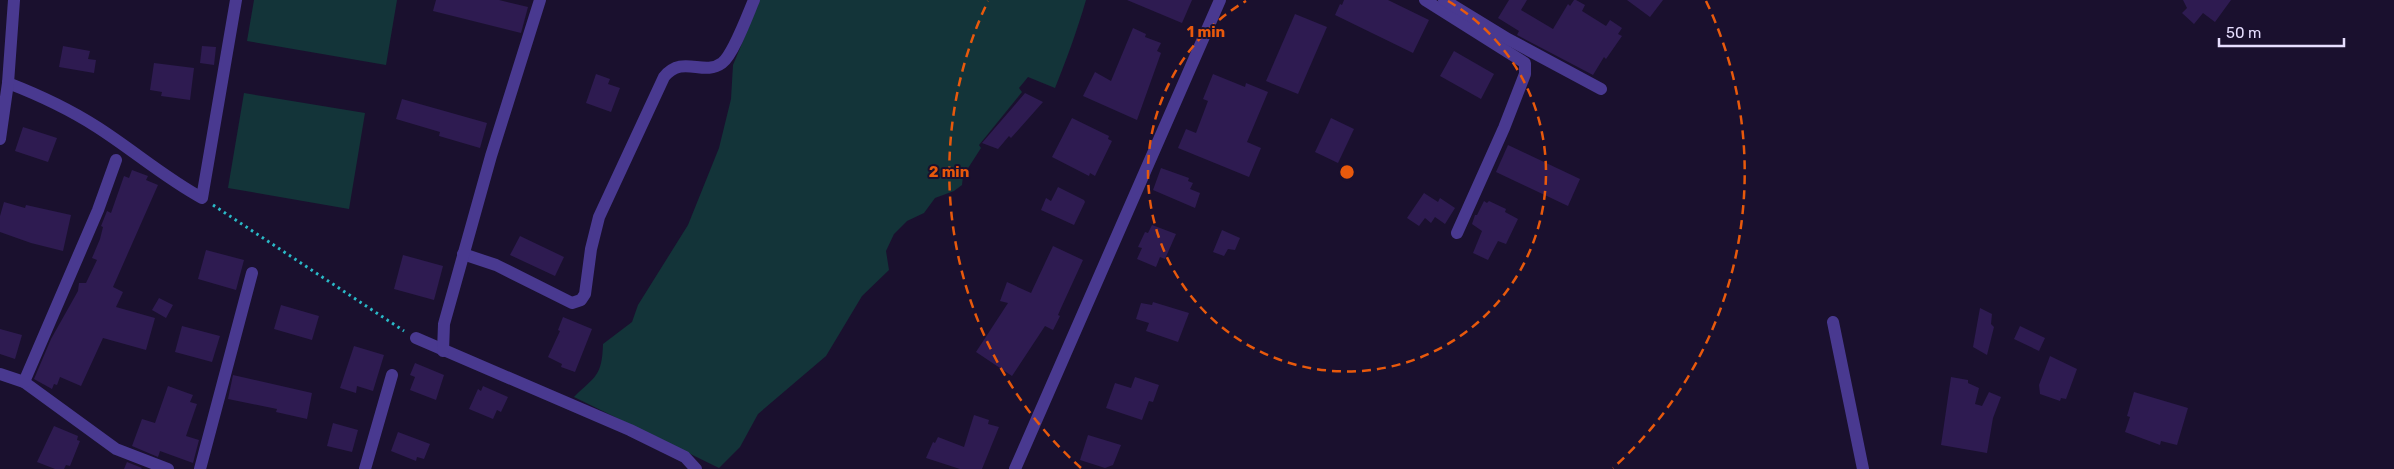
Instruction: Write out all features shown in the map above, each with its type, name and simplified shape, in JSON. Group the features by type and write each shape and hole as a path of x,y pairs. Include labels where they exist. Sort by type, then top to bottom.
{"street":[{"path":"0,139 8,83 14,0"},
{"path":"8,83 46,98 99,128 174,183 202,198 236,0"},
{"path":"443,351 444,324 463,254 491,156 540,0"},
{"path":"463,254 496,265 572,303 581,300 585,294 591,249 599,217 664,77 670,70 681,65 708,67 722,63 734,44 754,0"},
{"path":"1015,469 1220,0"},
{"path":"1426,0 1525,63 1525,74 1504,128 1457,233"},
{"path":"1444,0 1508,39 1601,89"},
{"path":"24,382 98,210 116,160"},
{"path":"200,469 252,273"},
{"path":"1833,322 1863,469"},
{"path":"416,338 630,430 685,458 696,469"},
{"path":"0,374 24,382 116,449 168,469"},
{"path":"365,469 392,375"}],"path":[{"path":"202,198 377,315 416,338"}],"green space":[{"path":"254,0 397,0 386,65 247,41"},
{"path":"760,0 1086,0 1055,88 1028,77 1019,88 1022,92 979,145 981,148 963,176 962,185 954,191 935,198 924,213 907,221 894,234 886,251 889,270 862,296 826,356 758,414 740,447 719,468 574,397 592,380 599,370 603,344 632,322 638,305 688,225 719,148 731,99 733,65"},
{"path":"244,93 365,113 349,209 228,188"}],"building":[{"path":"436,0 499,0 528,7 521,33 433,11"},
{"path":"1127,0 1192,0 1182,23"},
{"path":"1344,0 1388,0 1429,20 1413,53 1335,15"},
{"path":"1509,0 1527,0 1521,10 1553,29 1568,4 1570,6 1576,0 1585,5 1582,11 1606,26 1610,20 1622,28 1618,34 1622,36 1606,59 1604,57 1593,75 1517,35 1519,31 1498,18"},
{"path":"1627,0 1663,0 1650,17"},
{"path":"2183,0 2231,0 2215,22 2203,13 2194,24 2182,13 2187,8"},
{"path":"1295,14 1327,27 1298,94 1266,81"},
{"path":"1133,28 1146,34 1145,37 1161,43 1157,51 1161,53 1137,120 1083,96 1095,72 1111,81"},
{"path":"63,46 90,51 88,59 96,60 94,73 59,67"},
{"path":"202,46 216,47 214,65 200,63"},
{"path":"1454,51 1494,74 1481,99 1440,76"},
{"path":"154,63 194,68 190,100 161,96 162,92 150,90"},
{"path":"596,74 610,79 608,84 620,88 611,112 586,103"},
{"path":"1213,74 1245,87 1246,83 1268,92 1247,142 1261,148 1249,177 1178,148 1186,129 1196,133 1208,101 1203,99"},
{"path":"1025,93 1043,102 1011,138 1009,136 998,149 982,143"},
{"path":"402,99 487,123 480,148 439,136 440,132 396,119"},
{"path":"1072,118 1109,136 1108,139 1112,141 1095,176 1090,173 1089,176 1052,157"},
{"path":"1331,118 1354,129 1338,163 1315,152"},
{"path":"23,127 57,138 48,162 15,151"},
{"path":"1508,145 1580,179 1568,206 1496,172"},
{"path":"1161,168 1189,178 1188,181 1193,183 1190,189 1200,193 1195,208 1153,190"},
{"path":"132,170 148,176 146,180 158,185 113,287 123,292 116,307 155,318 146,350 103,338 81,386 60,377 57,385 54,384 52,389 34,379 51,339 78,291 79,283 86,283 97,260 92,258 100,239 103,227 101,226 107,211 111,213 124,176 129,178"},
{"path":"1058,187 1085,202 1074,225 1041,210 1046,198 1051,201"},
{"path":"1424,193 1438,202 1440,198 1455,208 1445,224 1435,217 1431,223 1425,218 1419,226 1407,218"},
{"path":"1484,201 1487,203 1489,201 1506,209 1505,212 1518,219 1506,244 1498,241 1488,260 1473,253 1482,231 1472,224 1475,215 1477,215"},
{"path":"4,202 25,208 26,205 71,215 63,251 31,243 0,232 0,216"},
{"path":"1152,225 1176,234 1165,259 1160,257 1156,267 1137,259 1142,248 1138,247 1145,232 1148,233"},
{"path":"1222,230 1240,238 1235,250 1228,249 1224,256 1213,252"},
{"path":"520,236 564,257 555,276 510,255"},
{"path":"1053,246 1083,260 1053,330 1045,326 1012,376 976,352 1008,303 1000,301 1007,282 1031,293"},
{"path":"206,250 244,260 236,290 198,279"},
{"path":"403,255 443,266 434,300 394,289"},
{"path":"159,298 173,305 166,318 152,310"},
{"path":"1153,302 1189,313 1178,342 1146,331 1149,323 1136,319 1141,303 1152,305"},
{"path":"281,305 319,316 312,340 274,329"},
{"path":"1980,308 1992,314 1991,324 1994,327 1987,355 1973,347"},
{"path":"563,317 592,329 575,372 561,367 562,364 548,357 560,331 558,330"},
{"path":"182,326 220,336 212,362 175,352"},
{"path":"2020,326 2045,338 2039,351 2014,339"},
{"path":"0,329 22,335 15,359 0,354"},
{"path":"354,346 384,355 373,391 357,386 356,393 340,388"},
{"path":"2050,356 2077,369 2066,399 2061,398 2060,401 2040,394 2039,385"},
{"path":"415,363 444,375 436,400 410,390 415,377 410,375"},
{"path":"233,375 312,393 307,419 276,412 277,409 228,399"},
{"path":"1135,377 1159,385 1153,402 1149,401 1142,420 1106,408 1115,383 1131,388"},
{"path":"1951,377 1968,380 1968,383 1979,388 1975,404 1982,406 1989,392 2001,397 1993,418 1987,453 1941,445"},
{"path":"168,386 193,395 190,402 197,404 186,436 199,440 193,463 160,451 158,457 132,446 142,419 155,423"},
{"path":"483,386 508,397 501,412 497,410 493,419 469,409 478,389 481,391"},
{"path":"2134,392 2188,408 2177,445 2161,441 2160,445 2125,432 2130,417 2127,416"},
{"path":"974,415 989,420 988,424 999,427 982,469 960,469 926,458 933,442 935,443 938,437 964,447"},
{"path":"333,423 358,430 352,452 327,446"},
{"path":"54,426 78,436 77,440 80,441 70,466 66,465 64,469 55,469 37,462"},
{"path":"398,432 430,444 424,459 417,457 416,461 391,451"},
{"path":"1088,435 1121,445 1113,465 1105,468 1080,460"},
{"path":"127,462 142,468 124,469"}]}
